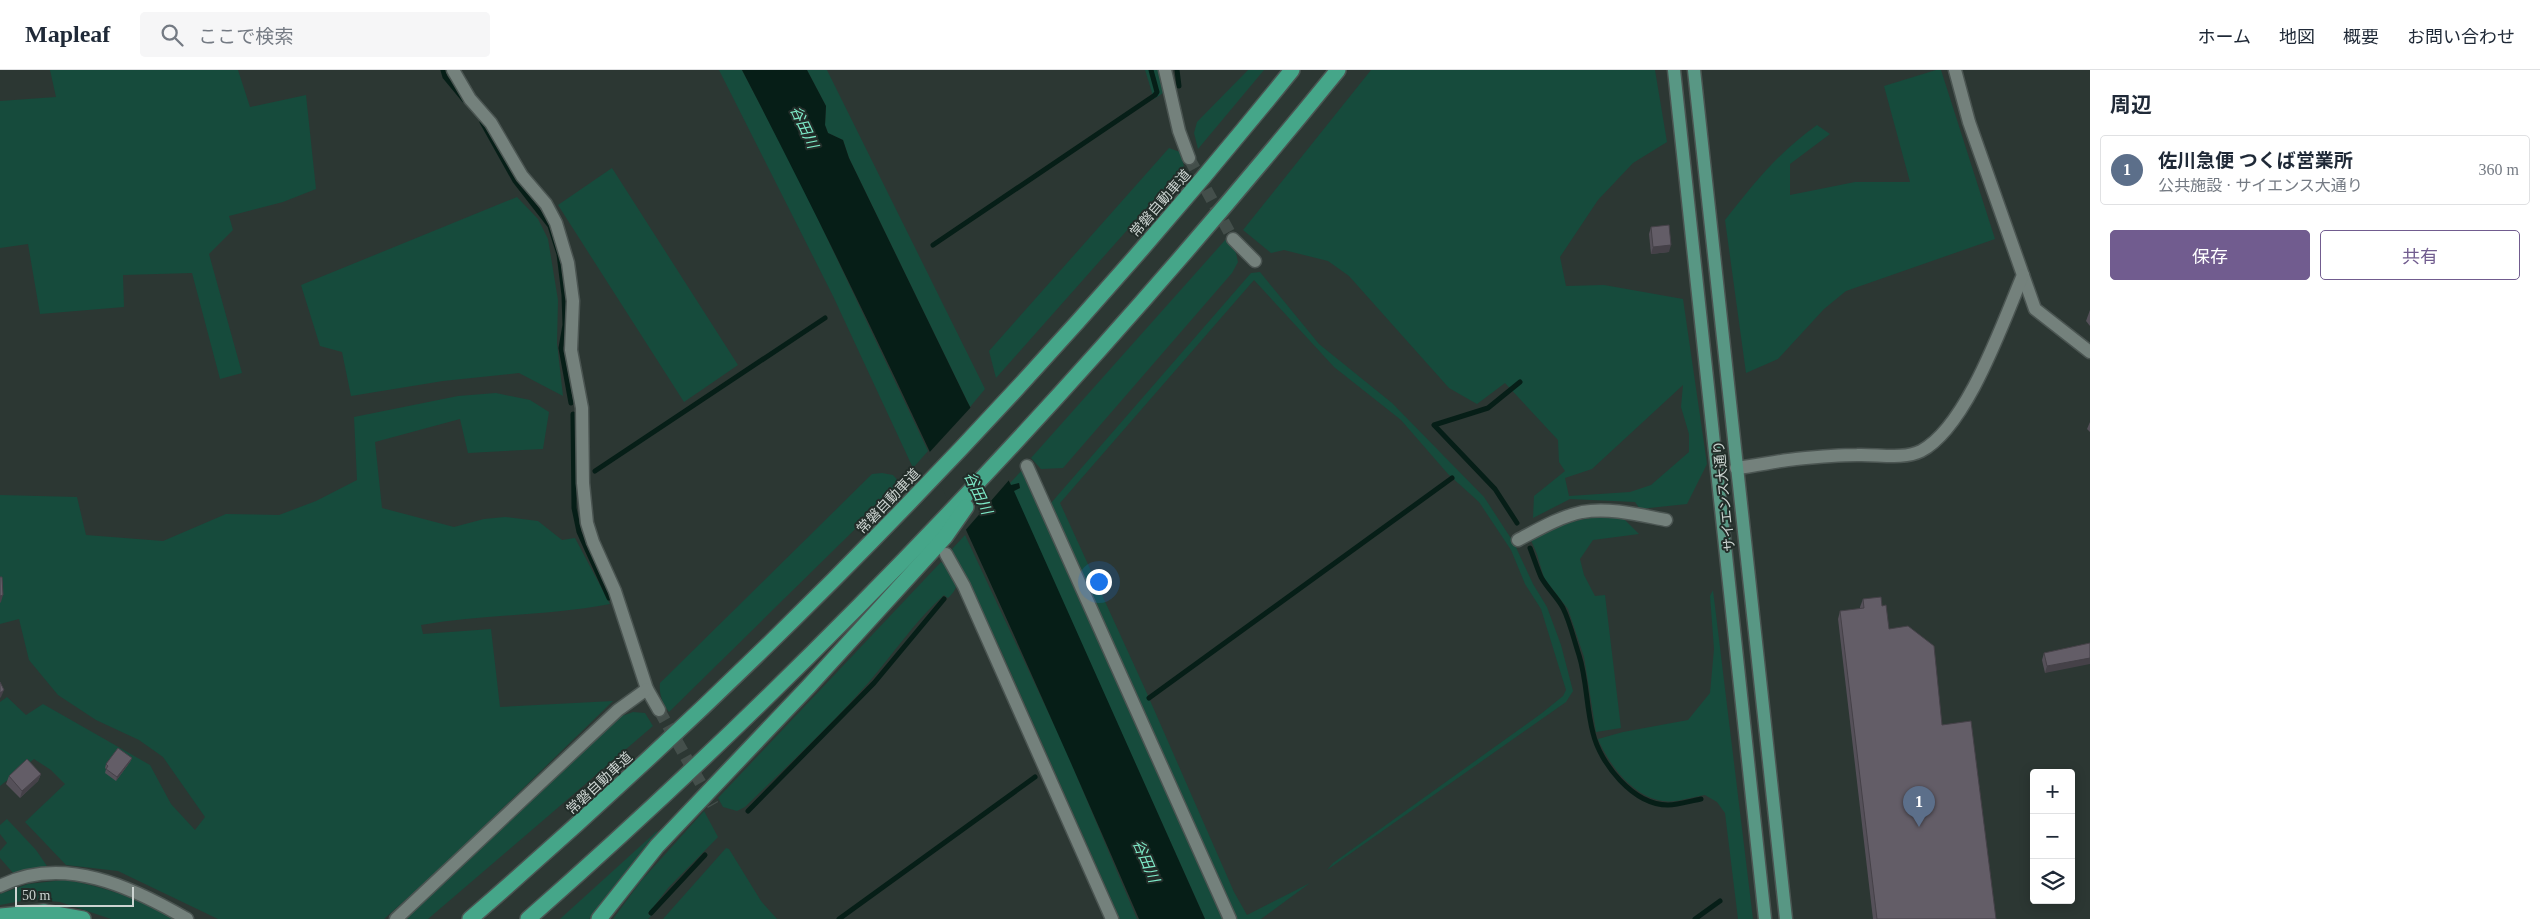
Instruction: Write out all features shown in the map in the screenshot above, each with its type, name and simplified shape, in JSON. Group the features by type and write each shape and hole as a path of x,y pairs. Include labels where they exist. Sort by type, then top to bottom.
{"highway":[{"name":"常磐自動車道","path":"470,919 585,820 771,644 924,488 994,414 1179,206 1292,70"},
{"path":"599,919 657,846 809,686 1011,446 1110,340 1199,237 1338,70"},
{"path":"528,919 630,830 942,530"},
{"path":"459,919 585,820"},
{"path":"0,916 23,912 44,912 83,919"}],"main road":[{"name":"サイエンス大通り","path":"1674,70 1765,919"},
{"name":"サイエンス大通り","path":"1694,70 1786,919"}],"street":[{"path":"453,70 470,99 491,123 522,176 546,204 556,223 568,263 573,301 571,350 582,408 583,482 587,523 593,542 615,591 647,689 659,710"},
{"path":"1165,70 1179,131 1189,158"},
{"path":"1955,70 1970,122 2035,309 2090,352"},
{"path":"1233,239 1255,261"},
{"path":"1736,468 1795,459 1858,454 1901,455 1920,451 1937,439 1959,412 1972,391 2023,276"},
{"path":"1027,466 1230,919"},
{"path":"1518,540 1555,521 1583,512 1624,513 1666,520"},
{"path":"946,554 964,586 1112,919"},
{"path":"396,919 618,710 647,689"},
{"path":"0,886 35,876 82,874 149,897 187,919"}],"green space":[{"path":"50,70 238,70 250,107 306,95 316,189 283,202 229,216 233,230 209,254 242,373 220,379 192,273 123,275 124,307 40,314 28,244 0,248 0,101 56,97"},
{"path":"719,70 742,70 801,183 928,451 913,468 833,296"},
{"path":"807,70 827,70 985,389 970,407 849,158 843,140 828,133 825,125 826,106"},
{"path":"1145,70 1158,70 1163,93 1154,99"},
{"path":"1248,70 1264,70 1198,149 1194,133 1197,122"},
{"path":"1371,70 1655,70 1667,142 1633,163 1598,200 1560,257 1566,286 1604,285 1683,299 1707,464 1687,504 1640,509 1635,502 1570,499 1533,518 1534,496 1565,471 1559,462 1558,440 1505,383 1477,404 1449,388 1349,276 1328,261 1284,250 1271,253 1243,230","holes":["1683,385 1681,407 1689,434 1689,452 1651,485 1630,492 1569,496 1565,478 1592,469"]},
{"path":"1941,70 1995,239 1846,291 1824,309 1778,359 1746,373 1725,220 1778,158 1817,125 1830,134 1790,164 1790,195 1855,182 1910,182 1884,86"},
{"path":"1169,148 1180,152 1184,166 996,378 989,351"},
{"path":"612,168 738,365 684,402 558,205"},
{"path":"517,197 538,219 548,239 558,300 557,343 563,396 519,373 443,381 351,396 342,352 320,346 301,285"},
{"path":"1227,238 1236,253 1238,262 1232,273 1063,468 1041,469 1031,458"},
{"path":"1260,272 1319,344 1392,403 1484,497 1514,543 1533,584 1547,607 1561,645 1573,691 1566,702 1327,870 1333,863 1542,713 1563,696 1566,690 1541,609 1525,584 1511,550 1479,502 1448,474 1401,420 1334,367 1254,280 1060,503 1145,689 1234,892 1247,915 1310,883 1261,919 1237,919 1051,503 1251,273"},
{"path":"496,393 530,400 549,412 543,449 468,453 460,419 375,442 382,508 454,527 484,519 505,517 538,521 562,540 575,538 610,604 563,611 445,621 421,625 423,634 491,629 500,707 613,701 441,868 384,919 218,919 118,871 66,865 25,822 65,784 51,770 34,759 0,786 0,702 7,697 26,715 43,704 150,765 171,804 195,830 205,817 163,757 139,740 96,720 58,695 29,660 19,619 0,624 0,495 77,497 86,535 163,541 226,514 279,515 316,501 357,480 354,417 458,396"},
{"path":"1023,469 1224,919 1205,919 1013,491 1020,488 1019,483 1011,486 1010,483"},
{"path":"872,474 893,475 901,484 669,712 664,705 660,683"},
{"path":"1620,515 1639,534 1593,540 1580,559 1584,575 1595,596 1605,595 1621,728 1596,732 1584,657 1568,609 1544,578 1530,538 1553,528 1574,522 1595,517"},
{"path":"965,535 1064,746 1137,919 1120,919 998,644 952,549"},
{"path":"941,562 956,579 956,588 953,593 948,598 944,595 933,605 854,698 745,807 737,811 723,807 718,798"},
{"path":"1713,590 1753,919 1738,919 1725,813 1717,802 1705,795 1679,801 1663,801 1642,793 1615,769 1598,739 1623,732 1688,720 1710,693 1714,649 1710,596"},
{"path":"633,712 645,713 653,726 428,919 403,919 619,717"},
{"path":"704,811 718,837 668,888 648,914 651,916 648,919 613,919 641,881"},
{"path":"7,819 36,850 49,869 14,874 0,858 0,851 7,843 0,834 0,825"},
{"path":"657,831 660,835 589,919 560,919"},
{"path":"726,848 729,849 761,901 777,919 663,919"},
{"path":"64,880 121,894 175,919 111,919 60,902 32,899 0,905 0,894 28,884"}],"water":[{"name":"谷田川","path":"742,70 807,70 826,106 825,125 828,133 843,140 849,158 967,401 1011,485 1019,483 1020,488 1014,491 1205,919 1139,919 1045,704 948,491 847,279"}],"pier":[{"path":"972,406 1010,479 963,533 927,455"}],"building":[{"path":"1669,225 1671,245 1653,247 1651,227"},
{"path":"0,577 2,577 3,595 0,596"},
{"path":"1881,597 1882,606 1886,605 1889,629 1908,626 1934,646 1942,725 1971,721 1996,919 1877,919 1840,611 1864,608 1863,599"},
{"path":"2090,643 2090,658 2047,666 2044,653"},
{"path":"0,682 4,690 0,693"},
{"path":"118,748 132,758 117,777 106,769 108,766 106,764"},
{"path":"27,759 41,774 22,791 9,776"}],"waterway":[{"path":"443,70 445,77 464,100"},
{"path":"933,245 1155,95 1157,92 1151,70"},
{"path":"1177,70 1179,86"},
{"path":"482,122 515,181 550,226 559,254 564,295 565,325 561,348 571,403"},
{"path":"595,471 825,318"},
{"path":"1517,523 1495,489 1434,425 1488,408 1520,382"},
{"path":"573,414 574,508 579,532 609,598"},
{"path":"1149,698 1452,478"},
{"path":"1530,548 1541,577 1561,604 1568,619 1582,664 1593,733 1597,745 1611,769 1631,790 1642,798 1655,803 1672,805 1701,799"},
{"path":"748,811 874,683 944,599"},
{"path":"839,919 1035,777"},
{"path":"651,913 705,855"},
{"path":"1695,919 1720,901"}],"tunnel":[{"path":"1189,158 1233,239"},
{"path":"659,710 713,805"}],"place":[{"name":"佐川急便 つくば営業所","path":"1919,827"}]}
